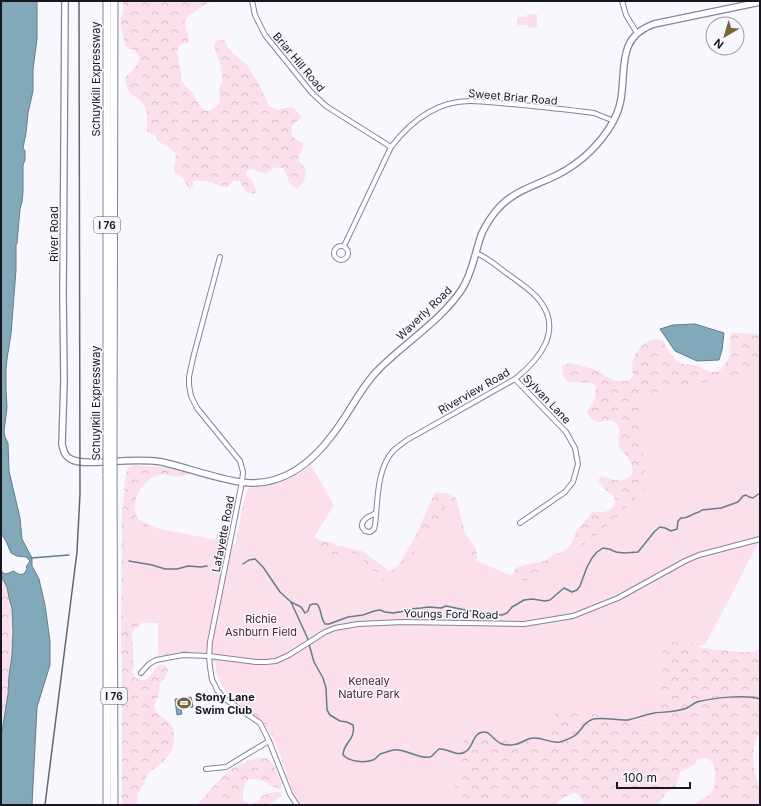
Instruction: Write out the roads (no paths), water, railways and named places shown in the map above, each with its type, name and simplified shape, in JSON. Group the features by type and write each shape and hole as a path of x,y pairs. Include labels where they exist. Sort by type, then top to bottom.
{"highway":[{"name":"Schuylkill Expressway","path":"107,1 110,449 107,805"},
{"name":"Schuylkill Expressway","path":"110,449 114,1"},
{"name":"Schuylkill Expressway","path":"110,588 114,805"}],"street":[{"name":"River Road","path":"65,1 63,273 64,381 62,444 65,455 69,459 75,461"},
{"name":"Briar Hill Road","path":"252,1 255,15 265,35 311,92 326,106 391,147"},
{"path":"622,1 626,15 637,34"},
{"name":"Waverly Road","path":"75,461 154,461 242,482 262,482 279,479 295,471 310,460 334,433 368,380 439,315 456,297 470,273 485,228 494,213 502,204 518,192 560,174 580,160 601,140 614,121 620,103 624,63 627,49 631,40 643,29 654,24 760,2"},
{"name":"Sweet Briar Road","path":"344,246 391,147 408,127 425,114 438,108 460,102 481,102 594,113 614,121"},
{"name":"Riverview Road","path":"376,513 366,518 362,522 362,527 366,531 370,532 374,529 382,470 386,460 396,447 515,379 538,356 548,340 549,326 547,313 540,300 485,257 476,253"},
{"name":"Lafayette Road","path":"220,257 189,377 189,385 191,396 196,408 240,461 243,472 210,642 210,673 217,690 225,699 260,723 296,805"},
{"name":"Sylvan Lane","path":"515,379 566,432 575,448 578,464 573,482 565,492 520,523"},
{"name":"Youngs Ford Road","path":"140,673 149,664 160,659 183,655 271,662 284,658 330,630 358,624 404,622 524,624 573,616 618,598 685,561 700,555 760,539"},
{"path":"206,769 226,767 269,741"}],"water":[{"path":"1,1 37,1 37,39 33,69 33,91 23,148 25,151 25,160 23,165 23,192 16,245 16,270 11,334 6,369 7,408 4,431 8,443 9,471 20,518 22,539 32,558 32,566 39,579 45,605 50,641 50,665 37,707 32,805 1,805 1,738 8,694 13,631 12,608 7,587 1,576 1,570 6,574 14,571 18,574 23,574 25,573 26,567 30,561 26,557 17,556 11,553 6,541 2,535 1,536"},
{"path":"695,324 724,333 719,360 697,361 675,351 660,329 673,325"},
{"name":"Stony Lane Swim Club","path":"191,697 193,707 181,709 182,714 177,715 175,699"}],"waterway":[{"path":"243,564 249,560 255,559 263,567 280,592 291,602 301,607 305,613 308,611 310,605 317,604 325,624 380,610 393,613 410,609 429,607 441,608 446,606 475,612 502,615 524,600 532,599 545,601 550,600 564,588 572,592 577,590 592,558 603,548 624,553 638,552 660,527 671,531 677,529 678,521 681,518 688,517 702,510 721,508 738,502 743,496 746,495 753,498 760,493"},
{"path":"31,558 69,555"},
{"path":"129,561 165,569 177,569 188,566 207,566"},
{"path":"291,602 307,637 314,662 323,678 326,688 327,710 330,715 340,721 353,725 353,734 345,747 343,755 349,759 361,762 373,760 380,754 393,750 422,757 430,757 439,749 458,754 468,750 475,737 481,732 487,732 499,743 504,745 520,743 533,738 560,742 574,736 586,723 595,719 628,720 654,713 680,710 697,702 711,699 738,697 760,699"}],"railway":[{"path":"45,805 77,552 80,494 79,1"}],"place":[{"name":"Stony Lane Swim Club","path":"184,703"}],"park label":[{"name":"Richie Ashburn Field","path":"261,625"},
{"name":"Kenealy Nature Park","path":"369,687"}]}
